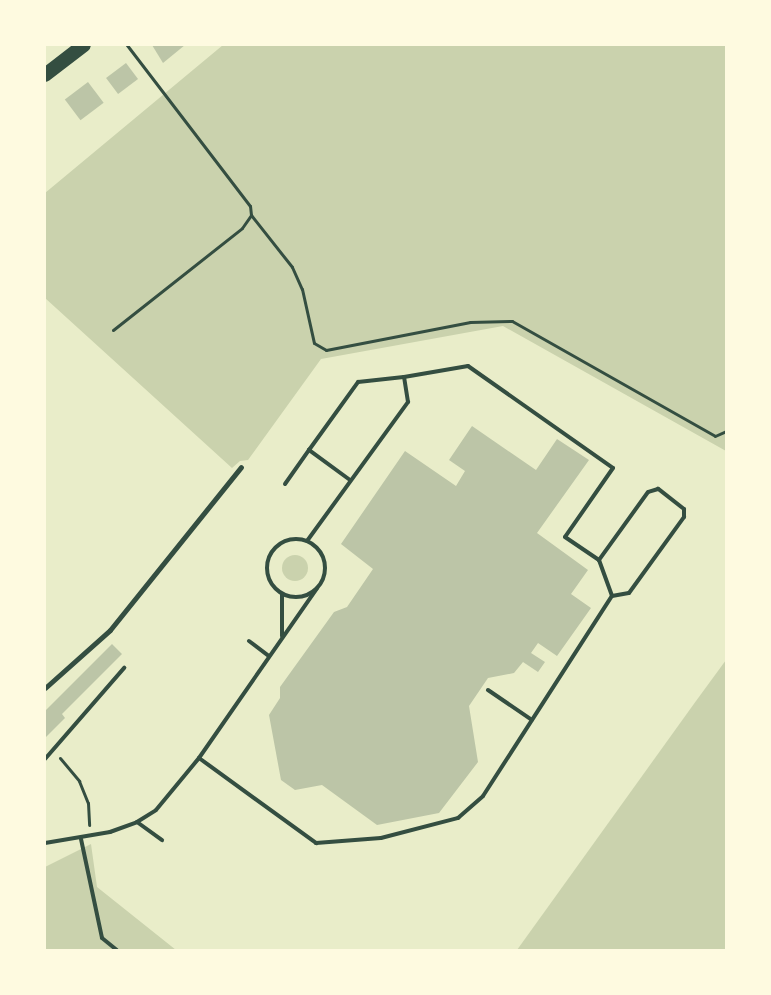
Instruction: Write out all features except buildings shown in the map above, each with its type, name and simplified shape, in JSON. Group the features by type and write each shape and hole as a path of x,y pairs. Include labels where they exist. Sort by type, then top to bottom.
{"highway":[{"path":"45,75 84,45"}],"street":[{"path":"45,688 110,630 241,467"}],"lane":[{"path":"284,484 358,382 404,377 468,366 613,468 564,537 599,560 612,596"},
{"path":"307,541 408,402 404,377"},
{"path":"308,450 350,480"},
{"path":"198,758 316,843 381,838 448,822 472,807 532,720 612,596 629,593 684,518 684,509 658,488 648,492 599,560"},
{"path":"45,843 81,839 137,822 156,810 198,758 269,656 282,638 317,588 324,578 325,565 318,548 307,541 287,540 271,552 266,565 268,579 282,594 297,598 317,588"},
{"path":"282,594 284,620 282,638"},
{"path":"249,641 269,656"},
{"path":"45,759 124,668"},
{"path":"488,690 532,720"},
{"path":"137,822 162,840"},
{"path":"81,839 102,938 118,950"}],"path":[{"path":"127,45 250,206 251,216 292,267 302,289 314,343 326,350 470,322 512,320 715,436 726,431"},
{"path":"113,330 242,228 251,216"},
{"path":"52,750 70,766 88,802 89,837"}],"green space":[{"path":"223,45 726,45 726,451 503,326 321,359 248,460 240,461 232,468 45,298 45,193"},
{"path":"295,555 304,559 308,568 304,577 295,581 286,577 282,568 286,559"},
{"path":"726,660 726,950 517,950 696,701"},
{"path":"91,844 97,887 176,950 45,950 45,867"}]}
